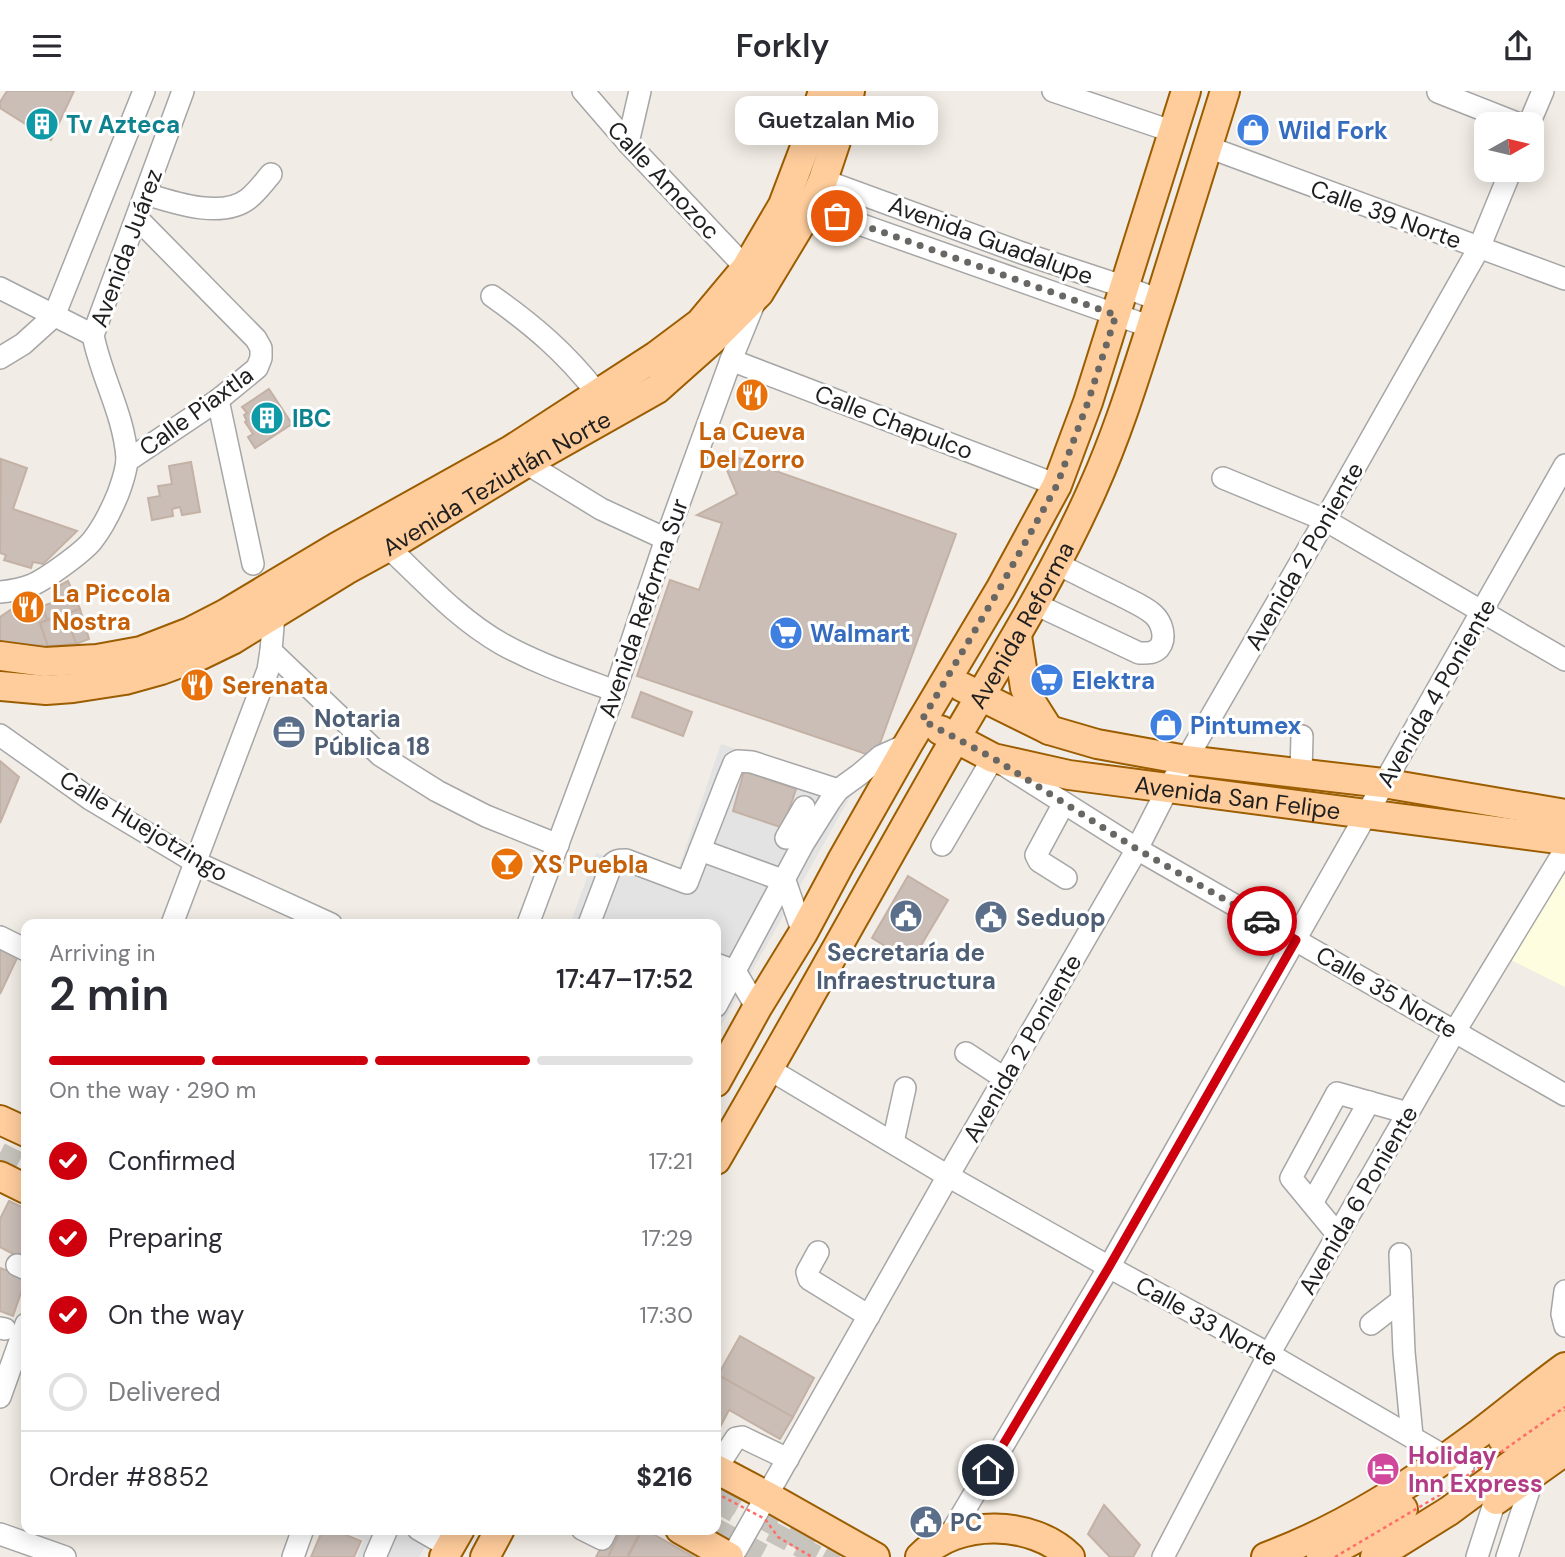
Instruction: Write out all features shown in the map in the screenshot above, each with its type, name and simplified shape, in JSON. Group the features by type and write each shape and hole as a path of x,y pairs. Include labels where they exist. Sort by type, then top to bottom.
{"main road":[{"name":"Avenida Teziutlán Norte","path":"0,656 45,662 97,659 141,651 190,632 225,614 269,602 346,570 388,547 518,456 597,393 656,356 700,323 746,268 783,205 808,139 822,91"},
{"name":"Avenida Teziutlán Norte","path":"0,686 59,689 137,677 199,656 232,640 269,602 337,547 657,390 759,293 811,207 823,180 850,91"},
{"name":"Avenida Reforma","path":"721,1073 1057,485 1088,402 1186,91"},
{"name":"Avenida Reforma","path":"721,1151 955,738 1057,564 1094,486 1122,413 1225,91"},
{"path":"1017,636 1025,688 1049,730"},
{"name":"Avenida San Felipe","path":"947,680 1049,730 1097,744 1186,759 1383,783 1565,814"},
{"name":"Avenida San Felipe","path":"915,732 955,738 993,758 1069,775 1565,839"},
{"path":"799,939 828,963"},
{"path":"0,1120 21,1130"},
{"path":"1321,1557 1368,1532 1440,1485 1482,1431 1565,1367"},
{"path":"1413,1557 1535,1473 1565,1393"},
{"path":"1266,1557 1300,1544 1461,1461 1550,1435"},
{"path":"1376,1557 1449,1511 1550,1435"},
{"path":"721,1472 875,1557"},
{"path":"920,1557 948,1538 978,1529 1008,1528 1038,1536 1065,1551 1070,1557"},
{"path":"485,1557 497,1535"},
{"path":"691,1535 730,1557"}],"street":[{"name":"Avenida Juárez","path":"0,358 23,344 54,316 144,91"},
{"name":"Avenida Juárez","path":"0,591 32,585 91,543 111,512 122,484 127,461 123,429 97,358 93,335 183,91"},
{"name":"Calle Amozoc","path":"583,91 628,143 746,268"},
{"path":"628,143 640,91"},
{"path":"1053,91 1174,132"},
{"path":"1535,112 1543,91"},
{"path":"1438,92 1489,112"},
{"name":"Calle 39 Norte","path":"1208,147 1565,279"},
{"path":"146,194 183,205 225,208 247,199 271,174"},
{"name":"Avenida Guadalupe","path":"823,180 1159,300"},
{"name":"Avenida 2 Poniente","path":"730,1557 1479,249 1506,182"},
{"name":"Avenida Guadalupe","path":"811,207 1151,327"},
{"name":"Calle Piaxtla","path":"127,461 218,400 257,367 261,358 261,348 256,339 137,218"},
{"path":"0,288 93,335"},
{"name":"Avenida Reforma Sur","path":"530,919 615,691 666,539 731,360 759,293"},
{"path":"492,296 551,341 597,393"},
{"name":"Calle Chapulco","path":"731,360 1057,485"},
{"path":"218,400 253,564"},
{"path":"518,456 601,509 666,539"},
{"name":"Avenida 4 Poniente","path":"948,1538 1109,1267 1565,465"},
{"path":"1223,478 1325,520 1565,660"},
{"path":"388,547 455,611 501,643 557,670 615,691"},
{"path":"1035,604 1139,653 1149,654 1157,650 1161,643 1163,633 1154,614 1057,564"},
{"path":"174,919 268,670 271,652 269,602"},
{"path":"271,652 380,755 486,816 558,845"},
{"path":"757,1008 725,968 785,881 803,844 838,790 915,732"},
{"name":"Calle Huejotzingo","path":"0,735 90,799 195,862 320,919"},
{"path":"1301,736 1301,773"},
{"path":"942,845 993,758"},
{"name":"Calle 35 Norte","path":"993,758 1137,849 1565,1095"},
{"path":"598,919 607,874 618,860 626,860 687,883 734,763 752,762 838,790"},
{"path":"1064,803 1036,855 1039,861 1066,878"},
{"path":"786,838 803,807"},
{"path":"701,850 785,881"},
{"name":"Avenida 6 Poniente","path":"1163,1557 1269,1354 1455,1031 1565,850"},
{"path":"785,881 799,939"},
{"path":"0,937 21,948"},
{"path":"966,1053 1004,1079"},
{"name":"Calle 33 Norte","path":"769,1069 948,1176 1461,1461"},
{"path":"892,1142 905,1088"},
{"path":"1338,1235 1291,1178 1337,1093 1408,1113"},
{"path":"1312,1203 1369,1102"},
{"path":"818,1252 807,1272 809,1279 869,1316"},
{"path":"1400,1254 1404,1352 1412,1436"},
{"path":"1565,1291 1562,1314 1565,1326"},
{"path":"1371,1324 1402,1300"},
{"path":"0,1397 11,1376 21,1341"},
{"path":"721,1461 736,1437 742,1437 788,1459"},
{"path":"1477,1557 1506,1470"},
{"path":"1507,1557 1535,1473"},
{"path":"0,1534 65,1557"},
{"path":"293,1557 301,1535"},
{"path":"374,1557 384,1535"},
{"path":"430,1535 451,1545"}],"path":[{"path":"1335,1557 1438,1496 1565,1407"},
{"path":"721,1496 765,1519 778,1537 812,1557"}],"shaded area":[{"path":"721,744 854,790 721,1026 721,919 572,919 596,853 676,876"},
{"path":"1565,860 1565,987 1507,958"},
{"path":"353,1535 407,1535 427,1543 419,1557 357,1557 364,1540"}],"building":[{"name":"Tv Azteca","path":"7,91 74,91 51,140 0,108 0,102"},
{"name":"IBC","path":"269,389 292,424 255,448 248,437 253,434 245,422 247,421 244,415 247,413 242,407"},
{"name":"Walmart","path":"730,455 956,534 875,757 637,676 670,580 699,590 722,523 697,515 737,494 726,468"},
{"path":"1,459 27,468 13,509 77,531 43,564 33,562 31,568 4,560 6,555 0,553"},
{"path":"191,462 200,512 182,515 180,507 172,509 173,516 152,520 148,498 160,496 158,486 172,484 169,466"},
{"path":"68,581 80,609 47,620 43,606 57,601 53,589"},
{"path":"39,597 47,620 40,623 48,646 0,643 0,617 21,603"},
{"path":"80,609 89,639 76,644 66,614"},
{"path":"66,614 76,644 48,646 40,623"},
{"path":"641,692 692,712 683,736 632,717"},
{"path":"0,761 19,777 0,823"},
{"path":"744,771 796,789 783,828 733,811"},
{"path":"908,876 948,900 911,962 872,938"},
{"path":"0,947 18,956 0,994"},
{"path":"9,1201 21,1207 19,1257 0,1247 0,1219"},
{"path":"0,1268 21,1276 21,1293 13,1316 0,1311"},
{"path":"740,1336 814,1378 793,1417 721,1377 721,1370"},
{"path":"721,1377 793,1417 780,1439 729,1410 721,1425"},
{"path":"1104,1505 1140,1545 1133,1557 1110,1557 1088,1534"},
{"path":"320,1535 346,1535 361,1541 354,1557 311,1557"},
{"path":"608,1535 619,1535 608,1557 596,1557"},
{"path":"619,1535 639,1535 627,1557 608,1557"},
{"path":"640,1535 655,1535 694,1557 628,1557"}],"tunnel":[{"path":"0,1153 21,1164"},
{"path":"721,1492 840,1557"},
{"path":"721,1505 819,1557"},
{"path":"720,1535 761,1557"}],"way so far":[{"path":"837,216 1116,315 1057,485 922,720 993,758 1137,849 1262,921"}],"place":[{"name":"Tv Azteca","path":"42,124"},
{"name":"Wild Fork","path":"1253,130"},
{"name":"Guetzalan Mio","path":"837,216"},
{"name":"La Cueva Del Zorro","path":"752,395"},
{"name":"IBC","path":"267,418"},
{"name":"La Piccola Nostra","path":"28,607"},
{"name":"Walmart","path":"786,633"},
{"name":"Elektra","path":"1047,680"},
{"name":"Serenata","path":"197,685"},
{"name":"Pintumex","path":"1166,725"},
{"name":"Notaria Pública 18","path":"289,732"},
{"name":"XS Puebla","path":"507,864"},
{"name":"Secretaría de Infraestructura","path":"906,916"},
{"name":"Seduop","path":"991,917"},
{"name":"Holiday Inn Express","path":"1383,1469"},
{"name":"PC","path":"926,1522"}],"route":[{"path":"988,1470 1109,1267 1296,940 1262,921"}]}
